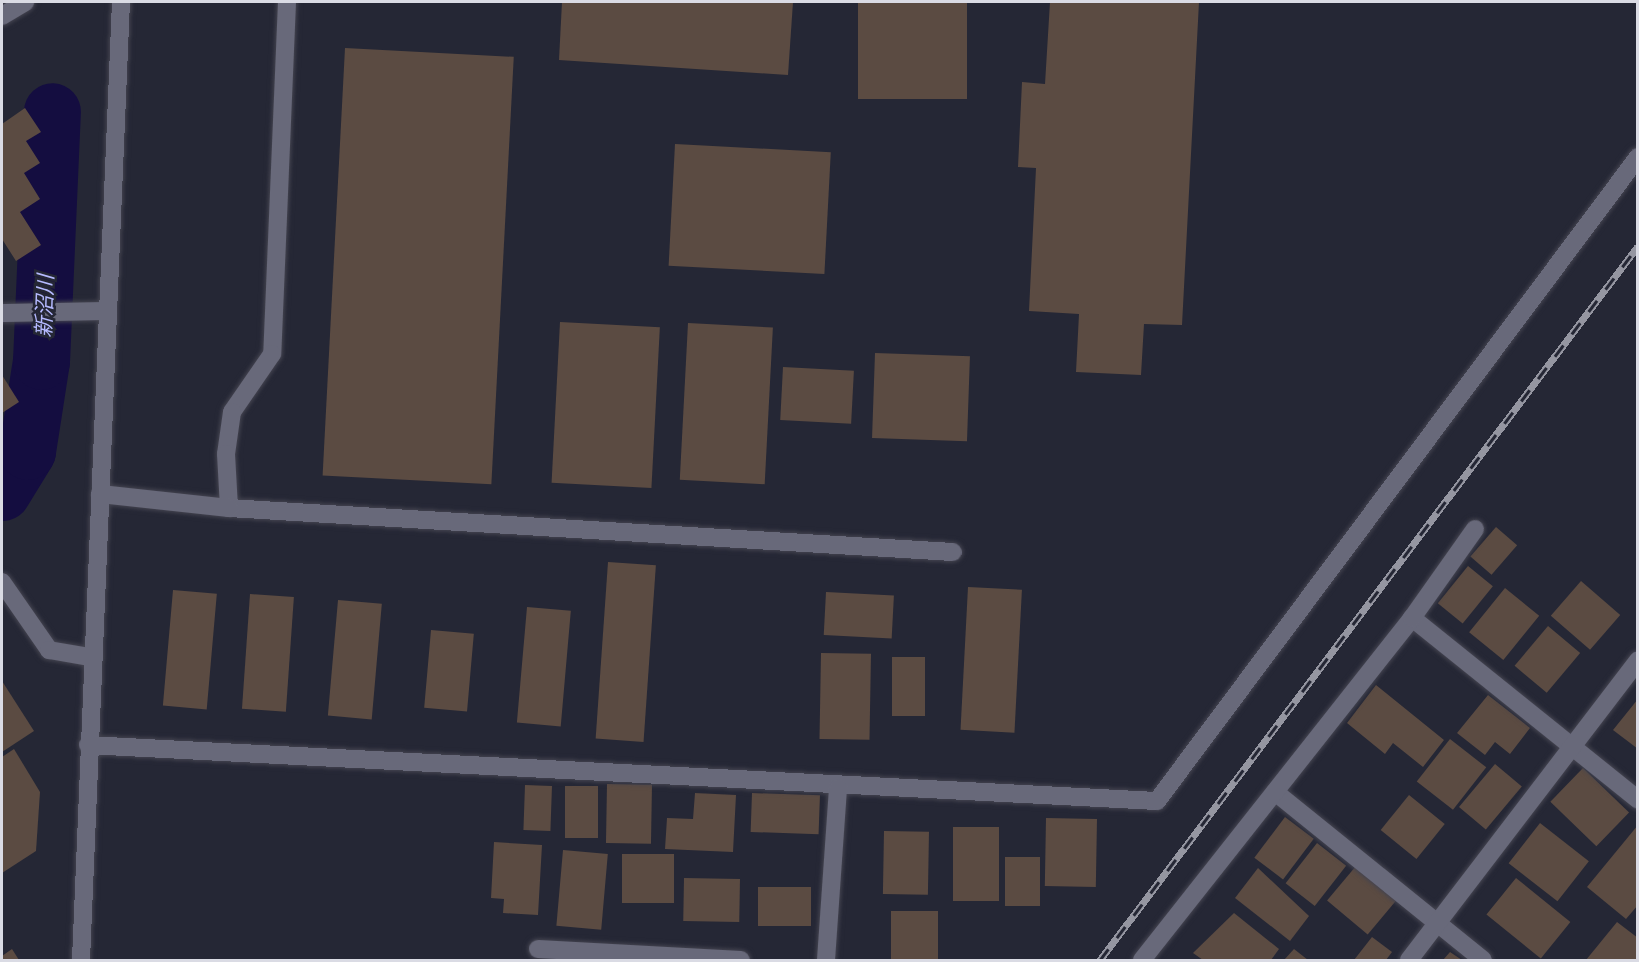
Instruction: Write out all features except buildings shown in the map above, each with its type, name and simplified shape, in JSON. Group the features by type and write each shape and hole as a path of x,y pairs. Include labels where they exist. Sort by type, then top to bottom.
{"street":[{"path":"2,16 25,2"},
{"path":"81,960 90,657 100,494 121,2"},
{"path":"229,508 226,454 232,412 272,354 287,2"},
{"path":"88,745 838,788 1157,801 1638,157"},
{"path":"2,313 108,311"},
{"path":"100,494 229,508 953,552"},
{"path":"1142,960 1412,618 1475,529"},
{"path":"2,582 49,650 90,657"},
{"path":"1412,618 1638,800"},
{"path":"1409,960 1638,661"},
{"path":"826,960 838,788"},
{"path":"1275,792 1483,960"},
{"path":"538,949 741,960"}],"waterway":[{"name":"新沼川","path":"2,492 27,451 41,361 52,111"}],"railway":[{"path":"1100,960 1638,246"}]}
